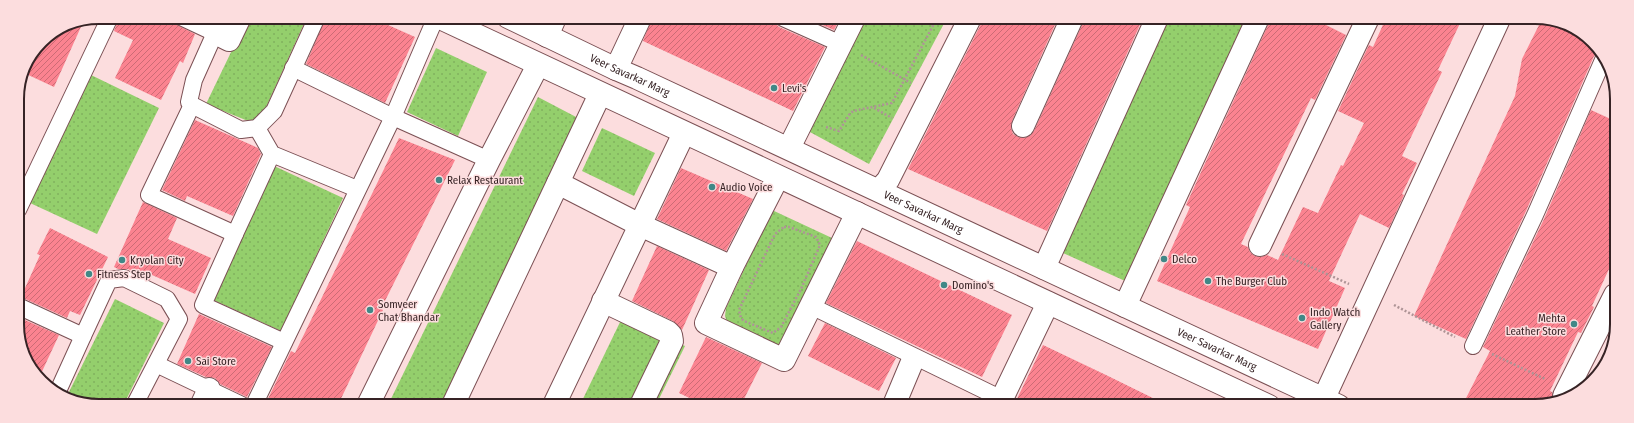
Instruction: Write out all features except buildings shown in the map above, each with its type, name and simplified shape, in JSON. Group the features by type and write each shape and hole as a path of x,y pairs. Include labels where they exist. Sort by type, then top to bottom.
{"street":[{"path":"218,25 229,40 237,24"},
{"path":"452,24 1254,399"},
{"name":"Veer Savarkar Marg","path":"537,24 551,27 616,69 789,148 1326,399"},
{"path":"616,69 637,24"},
{"path":"789,148 850,48 853,24"},
{"path":"879,190 888,180 967,24"},
{"path":"1023,126 1069,24"},
{"path":"1044,268 1154,24"},
{"path":"1125,306 1255,24"},
{"path":"1260,245 1365,24"},
{"path":"1333,399 1372,294 1497,24"},
{"path":"371,399 489,160 538,65"},
{"path":"456,399 600,94"},
{"path":"557,399 684,133"},
{"path":"778,177 732,267 706,323 784,360 806,297 856,213"},
{"path":"558,183 640,225 732,267"},
{"path":"604,301 668,332 671,335 672,341 644,399"},
{"path":"1001,399 1048,303"},
{"path":"1566,392 1610,305"},
{"path":"897,399 912,362"}],"lane":[{"path":"24,197 107,24"},
{"path":"218,25 194,80 189,102 192,105 241,130 257,128 274,111 314,24"},
{"path":"256,399 393,117 434,24"},
{"path":"796,24 850,48"},
{"path":"1473,346 1535,215 1601,64"},
{"path":"294,68 393,117 489,160"},
{"path":"192,105 149,195 235,234"},
{"path":"257,128 272,154 357,189"},
{"path":"272,154 203,305 284,342"},
{"path":"59,388 109,280 124,278 167,299 179,319 138,399"},
{"path":"806,297 994,399"},
{"path":"24,309 83,336"},
{"path":"156,364 205,397 216,399"}],"path":[{"path":"823,124 830,129 839,131 853,111 892,103 934,24"},
{"path":"850,48 905,80"},
{"path":"784,227 789,227 816,237 820,245 806,297 781,327 773,333 744,321 739,314 740,306 775,234 784,227"},
{"path":"1260,245 1372,294 1566,392"}],"green space":[{"path":"245,24 304,24 258,125 206,104"},
{"path":"862,24 944,24 869,164 808,131"},
{"path":"1166,24 1251,24 1134,285 1063,253"},
{"path":"436,48 487,72 458,136 407,112"},
{"path":"91,75 159,108 97,234 30,203"},
{"path":"538,97 578,118 444,399 391,399"},
{"path":"602,128 655,153 634,196 582,171"},
{"path":"272,165 343,198 281,331 209,298"},
{"path":"772,210 832,238 782,342 775,346 727,322 725,316 726,308"},
{"path":"115,299 164,323 126,399 84,398 69,392"},
{"path":"622,318 685,346 659,399 583,399"}],"place":[{"name":"Levi's","path":"774,88"},
{"name":"Relax Restaurant","path":"439,180"},
{"name":"Audio Voice","path":"712,187"},
{"name":"Delco","path":"1164,259"},
{"name":"Kryolan City","path":"122,260"},
{"name":"Fitness Step","path":"89,274"},
{"name":"The Burger Club","path":"1208,281"},
{"name":"Domino's","path":"944,285"},
{"name":"Somveer Chat Bhandar","path":"370,310"},
{"name":"Indo Watch Gallery","path":"1302,318"},
{"name":"Mehta Leather Store","path":"1574,324"},
{"name":"Sai Store","path":"188,361"}]}
